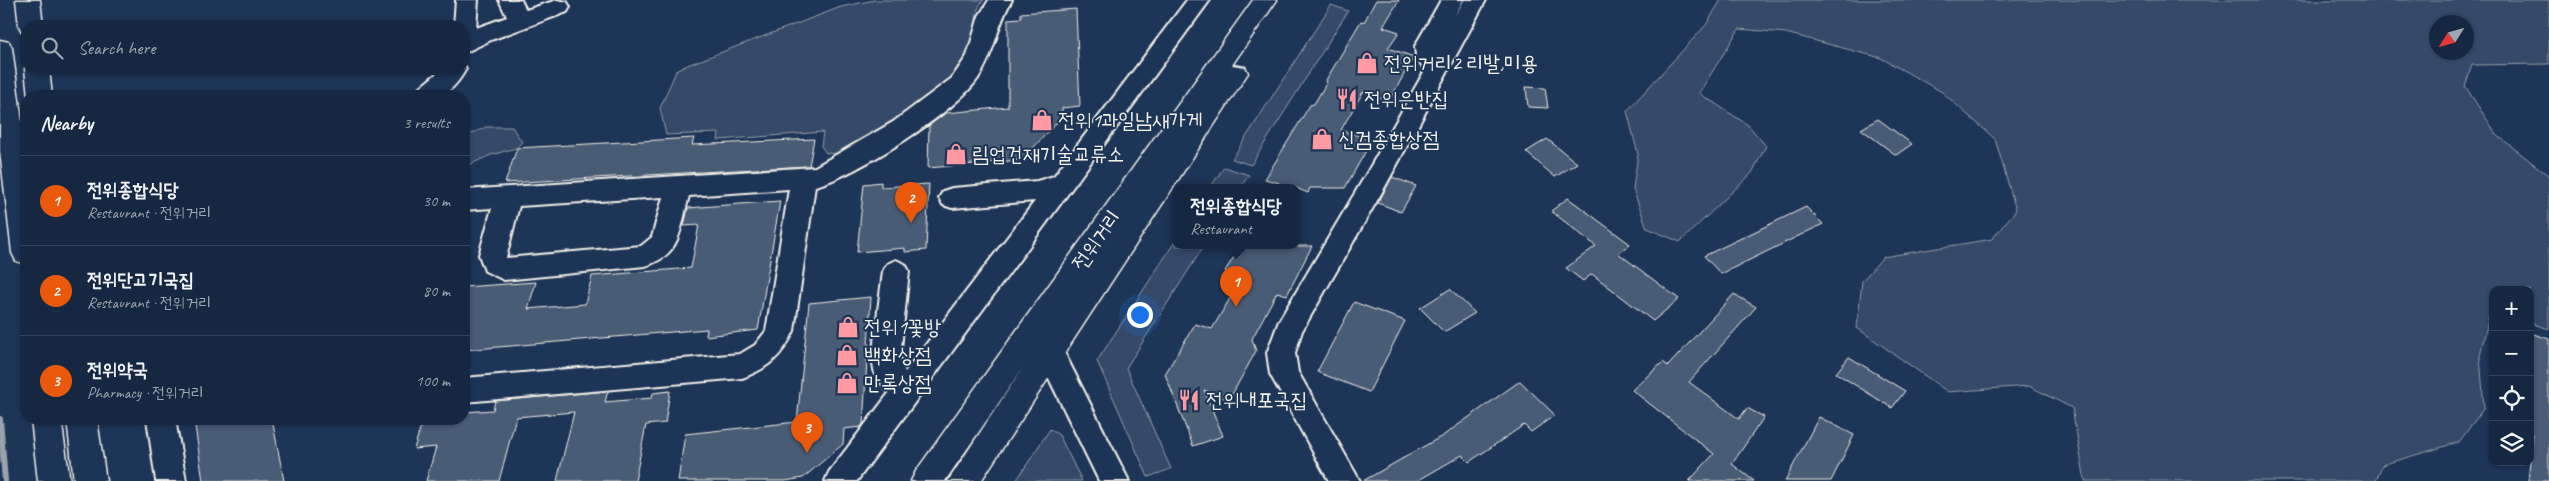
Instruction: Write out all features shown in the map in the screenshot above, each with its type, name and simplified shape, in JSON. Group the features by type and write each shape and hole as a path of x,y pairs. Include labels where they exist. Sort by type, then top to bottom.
{"main road":[{"path":"28,0 30,20"},
{"name":"전위거리","path":"928,481 1265,0"},
{"name":"전위거리","path":"964,481 1287,0"},
{"path":"0,48 20,206"},
{"path":"38,75 39,90"},
{"path":"47,425 54,481"},
{"path":"83,425 90,481"}],"street":[{"path":"466,20 467,0"},
{"path":"510,0 520,21"},
{"path":"470,200 803,179 821,175 841,166 935,105 956,89 968,75 982,47 987,23 993,8 1001,0"},
{"path":"840,481 1199,0"},
{"path":"1437,69 1428,57 1427,46 1452,0"},
{"path":"1345,481 1284,374 1281,353 1288,329 1377,178 1475,0"},
{"path":"470,42 483,34 559,7"},
{"path":"433,90 450,75"},
{"path":"470,389 742,366 760,359 772,348 780,331 803,179"},
{"path":"952,198 1038,191 1064,182"},
{"path":"508,198 492,255 494,264 504,269 645,256 656,250 664,242 678,187"},
{"path":"896,271 886,358 889,375 906,392"},
{"path":"1050,352 1114,481"},
{"path":"162,425 171,481"}],"shaded area":[{"path":"874,0 984,0 977,11 975,32 960,67 936,95 906,118 840,154 826,153 821,146 823,132 718,140 719,133 666,135 660,108 677,69 841,7"},
{"path":"1721,0 2549,0 2549,64 2472,65 2465,86 2497,135 2549,176 2549,329 2534,324 2534,286 2489,286 2489,316 2480,356 2484,408 2459,442 2382,465 2376,481 2085,481 2072,408 2029,386 1948,392 1857,328 1862,281 1883,257 1992,239 2016,210 1995,139 1942,92 1881,58 1786,33 1739,29 1699,93 1748,125 1766,146 1752,173 1680,242 1647,228 1633,189 1638,154 1627,111 1706,25"},
{"path":"1331,5 1348,11 1251,165 1232,159"},
{"path":"486,127 512,127 522,142 516,148 491,155 470,164 470,134"},
{"path":"1224,167 1249,175 1243,184 1213,184"},
{"path":"1172,246 1172,249 1202,249 1126,368 1171,469 1148,477 1097,361"},
{"path":"1050,429 1059,435 1082,481 1016,481"}],"building":[{"path":"1376,0 1399,0 1383,27 1399,32 1388,48 1414,57 1389,101 1363,92 1341,130 1372,140 1345,188 1310,188 1308,193 1300,190 1300,184 1278,184 1265,179 1310,105 1314,104 1361,21 1364,22"},
{"path":"1076,9 1080,106 1062,108 1062,117 1032,149 1032,159 928,168 929,125 946,113 1008,107 1008,19 1021,18 1021,13"},
{"path":"1526,87 1545,88 1548,108 1528,107"},
{"path":"1878,119 1912,144 1896,155 1861,129"},
{"path":"694,138 692,145 814,139 809,166 505,183 517,148"},
{"path":"1547,139 1577,163 1555,177 1526,152"},
{"path":"1392,177 1416,186 1401,212 1378,203"},
{"path":"881,182 881,187 929,184 926,250 905,252 905,248 857,252 864,184"},
{"path":"1568,198 1630,244 1618,253 1679,299 1653,321 1592,274 1583,281 1566,268 1596,246 1551,211"},
{"path":"780,201 758,330 706,336 707,329 470,349 470,287 536,282 528,309 585,304 592,276 691,268 699,225 684,226 688,208"},
{"path":"1806,207 1823,224 1721,274 1704,256"},
{"path":"1300,246 1312,246 1287,295 1277,292 1252,339 1256,351 1229,400 1204,390 1223,436 1193,446 1165,374 1195,324 1212,329 1239,283 1225,271 1239,249 1300,249"},
{"path":"1450,289 1475,313 1444,332 1420,308"},
{"path":"1734,294 1756,307 1689,382 1739,419 1747,408 1764,417 1732,464 1754,481 1689,481 1714,454 1632,390 1663,362 1668,366"},
{"path":"871,297 863,424 861,427 844,429 843,444 803,478 785,481 678,481 685,434 797,422 809,303"},
{"path":"1354,302 1405,321 1369,392 1317,372"},
{"path":"2534,334 2549,339 2549,481 2528,481 2530,466 2534,466"},
{"path":"1849,357 1905,391 1892,408 1836,373"},
{"path":"1520,381 1555,415 1531,432 1524,425 1469,462 1462,455 1417,481 1363,481 1444,435"},
{"path":"608,391 605,402 652,398 653,393 670,391 665,423 646,425 635,481 557,481 574,412 516,417 499,481 426,481 436,447 414,449 421,425 470,425 470,412 493,410 495,401"},
{"path":"1819,417 1854,435 1831,481 1785,481"},
{"path":"195,425 273,425 284,481 203,481"}],"waterway":[{"path":"0,419 5,481"}],"place":[{"name":"전위거리2 리발,미용","path":"1367,63"},
{"name":"전위은반집","path":"1347,99"},
{"name":"전위1과일남새가게","path":"1042,120"},
{"name":"신검종합상점","path":"1322,139"},
{"name":"림업건재기술교류소","path":"956,154"},
{"name":"전위단고기국집","path":"911,223"},
{"name":"전위종합식당","path":"1236,307"},
{"name":"전위1꽃방","path":"848,327"},
{"name":"백화상점","path":"847,355"},
{"name":"만록상점","path":"847,383"},
{"name":"전위내포국집","path":"1189,400"},
{"name":"전위약국","path":"807,453"}]}
